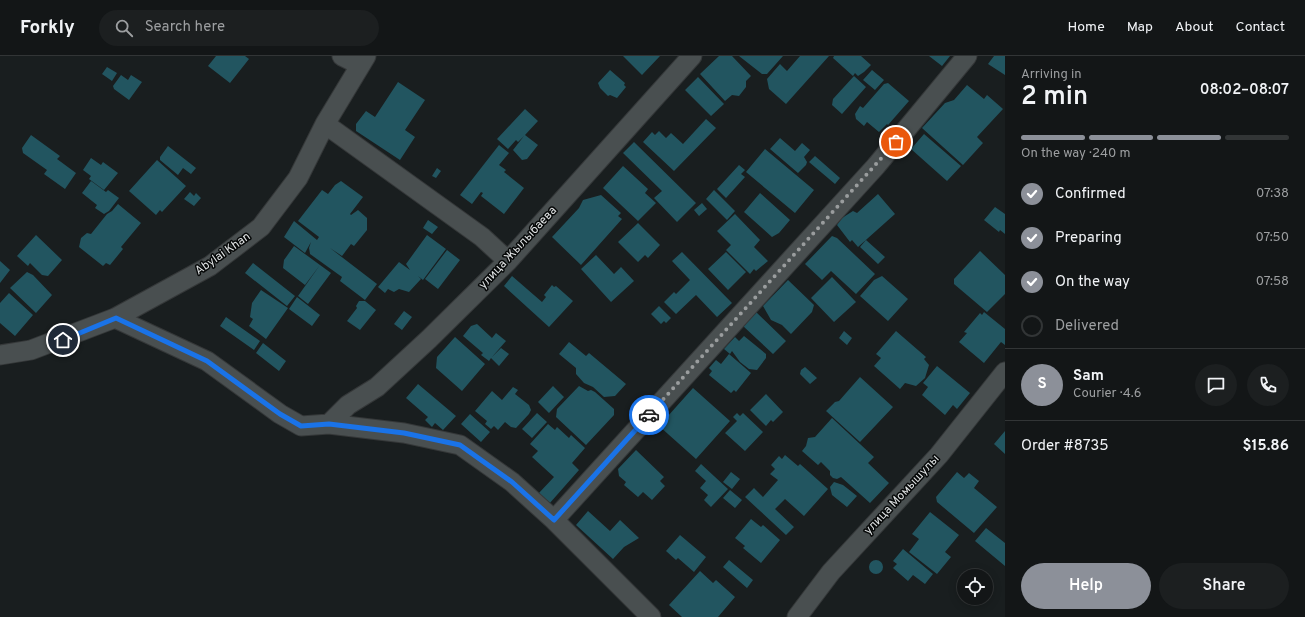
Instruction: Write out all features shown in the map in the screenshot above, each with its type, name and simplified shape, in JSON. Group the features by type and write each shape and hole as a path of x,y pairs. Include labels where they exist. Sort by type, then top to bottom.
{"street":[{"path":"342,56 363,61"},
{"name":"улица Жылыбаева","path":"329,424 348,405 377,387 430,340 508,261 692,56"},
{"path":"554,520 876,166 967,56"},
{"name":"Abylai Khan","path":"0,355 31,350 116,318 210,266 260,227 298,178 325,124 363,61"},
{"path":"325,124 482,237 508,261"},
{"path":"116,318 207,361 280,414 301,426 329,424 404,433 460,445 512,482 554,520 650,617"},
{"name":"улица Момышулы","path":"797,617 831,572 939,455 1005,372"}],"building":[{"path":"216,56 245,56 249,59 230,83 208,66"},
{"path":"623,56 660,56 642,75"},
{"path":"719,56 732,56 751,76 746,81 746,87 739,96 732,95 725,101 700,74"},
{"path":"739,56 783,56 767,74 762,74"},
{"path":"800,56 829,56 786,104 769,89 767,79 780,64 787,71"},
{"path":"834,56 861,56 871,65 858,76 855,73 853,76 833,58"},
{"path":"929,56 950,56 942,66"},
{"path":"994,56 1005,56 1005,75 988,64"},
{"path":"107,67 117,73 112,81 102,74"},
{"path":"610,70 625,83 624,85 626,87 617,98 610,95 608,96 600,88 598,83"},
{"path":"872,70 884,80 875,90 863,80"},
{"path":"121,75 128,80 131,75 142,82 129,100 114,89 113,86"},
{"path":"854,76 866,87 842,114 832,105 833,99"},
{"path":"698,77 724,104 711,116 685,90"},
{"path":"398,82 425,100 405,130 415,137 400,160 356,131 356,124 366,111 375,117"},
{"path":"888,83 909,101 888,125 887,124 879,132 867,122 864,126 856,119 855,114 860,106 863,108 884,84"},
{"path":"967,85 984,99 987,95 1003,109 977,137 983,143 963,165 922,128 945,103 954,100"},
{"path":"525,109 538,121 525,135 538,145 527,159 522,160 513,150 524,136 518,142 516,140 508,149 497,139"},
{"path":"706,119 716,128 674,171 643,142 652,132 655,135 659,131 666,138 671,133 683,144"},
{"path":"924,134 961,166 947,181 911,149"},
{"path":"31,135 60,156 57,159 76,173 65,189 44,174 47,170 23,153 22,148"},
{"path":"780,138 795,151 802,143 810,150 804,157 807,162 806,165 798,173 770,149"},
{"path":"634,142 696,203 677,222 654,198 662,191 623,153"},
{"path":"499,145 509,153 499,165 506,170 504,172 524,188 504,214 481,196 483,193 481,192 472,204 460,195"},
{"path":"168,146 196,168 191,174 183,168 178,175 160,160 160,157"},
{"path":"765,149 814,190 795,213 746,172"},
{"path":"815,156 840,178 835,184 809,162"},
{"path":"91,158 101,165 103,162 118,173 104,190 89,179 91,176 83,170"},
{"path":"157,160 186,186 162,212 160,210 156,215 129,191"},
{"path":"739,165 745,170 741,174 745,177 726,198 717,189"},
{"path":"623,166 648,189 645,193 656,203 638,221 603,188"},
{"path":"437,168 441,171 436,178 432,176"},
{"path":"91,181 106,192 108,190 119,198 109,211 104,214 95,208 97,205 82,193"},
{"path":"341,181 363,197 350,214 351,215 358,210 367,218 367,230 354,246 351,244 342,256 330,248 377,284 365,300 340,281 342,277 310,254 309,248 311,242 305,253 284,237 294,221 317,240 319,237 298,221 322,190 328,194 335,185"},
{"path":"714,190 735,211 727,220 706,199"},
{"path":"190,192 194,196 196,193 201,198 194,206 184,199"},
{"path":"760,193 790,220 779,233 772,237 744,212"},
{"path":"878,194 895,214 858,247 852,240 850,242 837,225 842,218 853,211 857,213"},
{"path":"601,195 621,213 618,216 622,219 581,265 552,237 579,208 583,200"},
{"path":"702,203 707,209 699,216 694,210"},
{"path":"118,204 141,223 121,247 123,249 110,265 106,263 103,266 79,247 81,238 87,233 91,234 107,214"},
{"path":"995,207 1005,214 1005,234 1000,230 999,232 984,220"},
{"path":"735,214 760,240 754,247 768,261 756,271 754,269 750,274 726,250 731,245 717,231"},
{"path":"428,220 438,227 432,234 423,228"},
{"path":"638,223 660,245 648,258 645,255 638,262 618,242"},
{"path":"36,235 62,260 48,276 42,275 30,263 28,266 17,256"},
{"path":"427,235 446,249 423,280 418,276 421,279 409,292 399,289 394,292 388,289 385,293 378,287 399,262 410,270 406,264"},
{"path":"832,236 837,238 875,274 856,294 831,271 822,280 805,264"},
{"path":"866,240 885,257 878,264 860,247"},
{"path":"294,246 320,265 305,285 283,268 284,260"},
{"path":"447,250 460,260 438,289 425,279"},
{"path":"980,251 1005,275 1005,294 987,312 954,284 954,279"},
{"path":"682,252 732,303 717,317 696,295 676,314 664,302 674,292 676,294 690,280 672,261"},
{"path":"726,252 746,272 728,290 708,269"},
{"path":"596,255 614,274 621,267 634,281 611,302 581,269"},
{"path":"0,261 10,270 0,283"},
{"path":"253,263 295,296 287,306 245,273"},
{"path":"320,265 331,273 308,304 298,296"},
{"path":"27,272 33,275 52,295 36,313 10,288"},
{"path":"512,276 542,302 546,297 544,295 552,285 554,287 556,286 573,301 549,327 504,286"},
{"path":"882,276 908,299 888,321 860,296 874,280"},
{"path":"832,277 856,302 834,322 811,298"},
{"path":"788,280 814,305 812,312 791,334 782,325 771,320 763,306"},
{"path":"261,290 288,308 266,339 249,326 253,319 250,317 252,303"},
{"path":"9,293 33,315 15,336 0,323 0,303"},
{"path":"297,297 320,315 312,326 289,309"},
{"path":"359,301 365,301 376,310 360,330 347,321 357,308 356,306"},
{"path":"659,306 671,318 666,323 664,321 661,324 651,314"},
{"path":"404,311 412,317 402,330 394,324"},
{"path":"756,312 786,341 773,354 743,326"},
{"path":"984,312 1005,329 1005,345 1001,342 984,363 959,342 967,333 964,332 980,313 982,315"},
{"path":"226,317 260,341 254,350 220,326"},
{"path":"477,324 492,338 496,333 506,341 492,357 501,348 509,354 499,366 491,358 489,361 481,355 483,353 463,336 471,326"},
{"path":"844,331 852,338 847,345 839,338"},
{"path":"896,331 926,357 924,359 929,365 925,378 916,386 905,383 900,389 874,366 881,358 876,354"},
{"path":"744,336 766,354 766,358 757,370 749,369 740,362 732,351 730,354 724,349 735,337 739,341"},
{"path":"455,337 485,364 462,391 436,368 437,357"},
{"path":"569,342 586,356 589,353 626,384 615,396 604,397 593,387 584,383 576,374 576,368 559,354"},
{"path":"263,343 286,361 279,371 256,353"},
{"path":"729,354 751,373 736,392 734,390 731,393 709,375 712,371 709,368 716,360 721,364"},
{"path":"937,366 970,393 957,409 953,405 945,415 922,395 928,387 923,383"},
{"path":"805,367 817,378 810,384 800,374 801,370"},
{"path":"860,377 893,407 860,442 826,411 835,402 839,401"},
{"path":"418,384 456,416 443,430 435,423 432,427 425,420 428,417 406,398"},
{"path":"553,386 564,397 549,413 538,402"},
{"path":"579,386 588,391 591,390 595,392 614,409 614,415 586,445 556,417 557,409"},
{"path":"513,387 518,390 515,394 529,405 531,410 529,414 516,428 511,427 505,422 498,430 494,426 491,429 485,424 487,421 475,411 492,391 502,400"},
{"path":"693,388 730,421 696,459 659,426"},
{"path":"766,394 783,412 773,422 771,420 766,426 750,410"},
{"path":"537,413 547,422 532,438 522,429"},
{"path":"737,413 740,416 743,413 763,432 745,451 725,433 737,421 733,417"},
{"path":"470,414 490,432 481,442 461,424"},
{"path":"832,418 874,457 868,463 889,483 870,503 841,477 837,479 833,478 830,475 830,471 821,462 818,465 802,451 806,446 808,438 815,437"},
{"path":"548,424 555,430 557,427 569,438 571,435 585,448 572,463 579,470 549,504 538,494 554,477 532,457 538,451 530,444"},
{"path":"1005,431 1005,454 994,444"},
{"path":"636,450 664,477 660,481 665,486 652,500 643,492 638,497 624,485 626,482 619,476 618,469"},
{"path":"785,455 798,466 800,464 828,489 804,516 785,499 775,509 794,527 786,535 745,497 754,488 763,497 778,480 770,474 775,469 771,465 779,456 782,459"},
{"path":"701,464 728,489 711,507 704,500 708,495 700,488 706,481 695,471"},
{"path":"731,472 740,479 732,489 723,482"},
{"path":"957,472 964,478 969,473 979,481 974,488 997,507 974,533 937,502 936,497"},
{"path":"834,482 843,485 857,496 847,507 832,495 830,487"},
{"path":"730,490 742,500 735,508 723,498"},
{"path":"588,511 610,531 620,520 639,538 624,547 613,559 576,525"},
{"path":"930,512 959,535 945,552 951,557 937,574 909,552 919,539 912,534"},
{"path":"751,519 761,527 763,525 780,540 761,563 743,548 745,546 735,538"},
{"path":"986,528 1005,543 1005,566 975,541"},
{"path":"680,535 706,557 694,572 678,558 676,560 666,551"},
{"path":"903,549 933,574 925,584 913,575 908,581 893,568 897,564 893,561"},
{"path":"729,560 753,580 747,588 723,567"},
{"path":"876,560 881,562 883,567 881,572 876,574 871,572 869,567 871,562"},
{"path":"700,571 713,583 716,580 735,597 718,617 682,617 669,605"}],"way so far":[{"path":"649,415 876,166 896,142"}],"route":[{"path":"63,340 116,318 207,361 235,382 262,399 280,414 301,426 329,424 404,433 460,445 486,462 512,482 554,520 649,415"}]}
